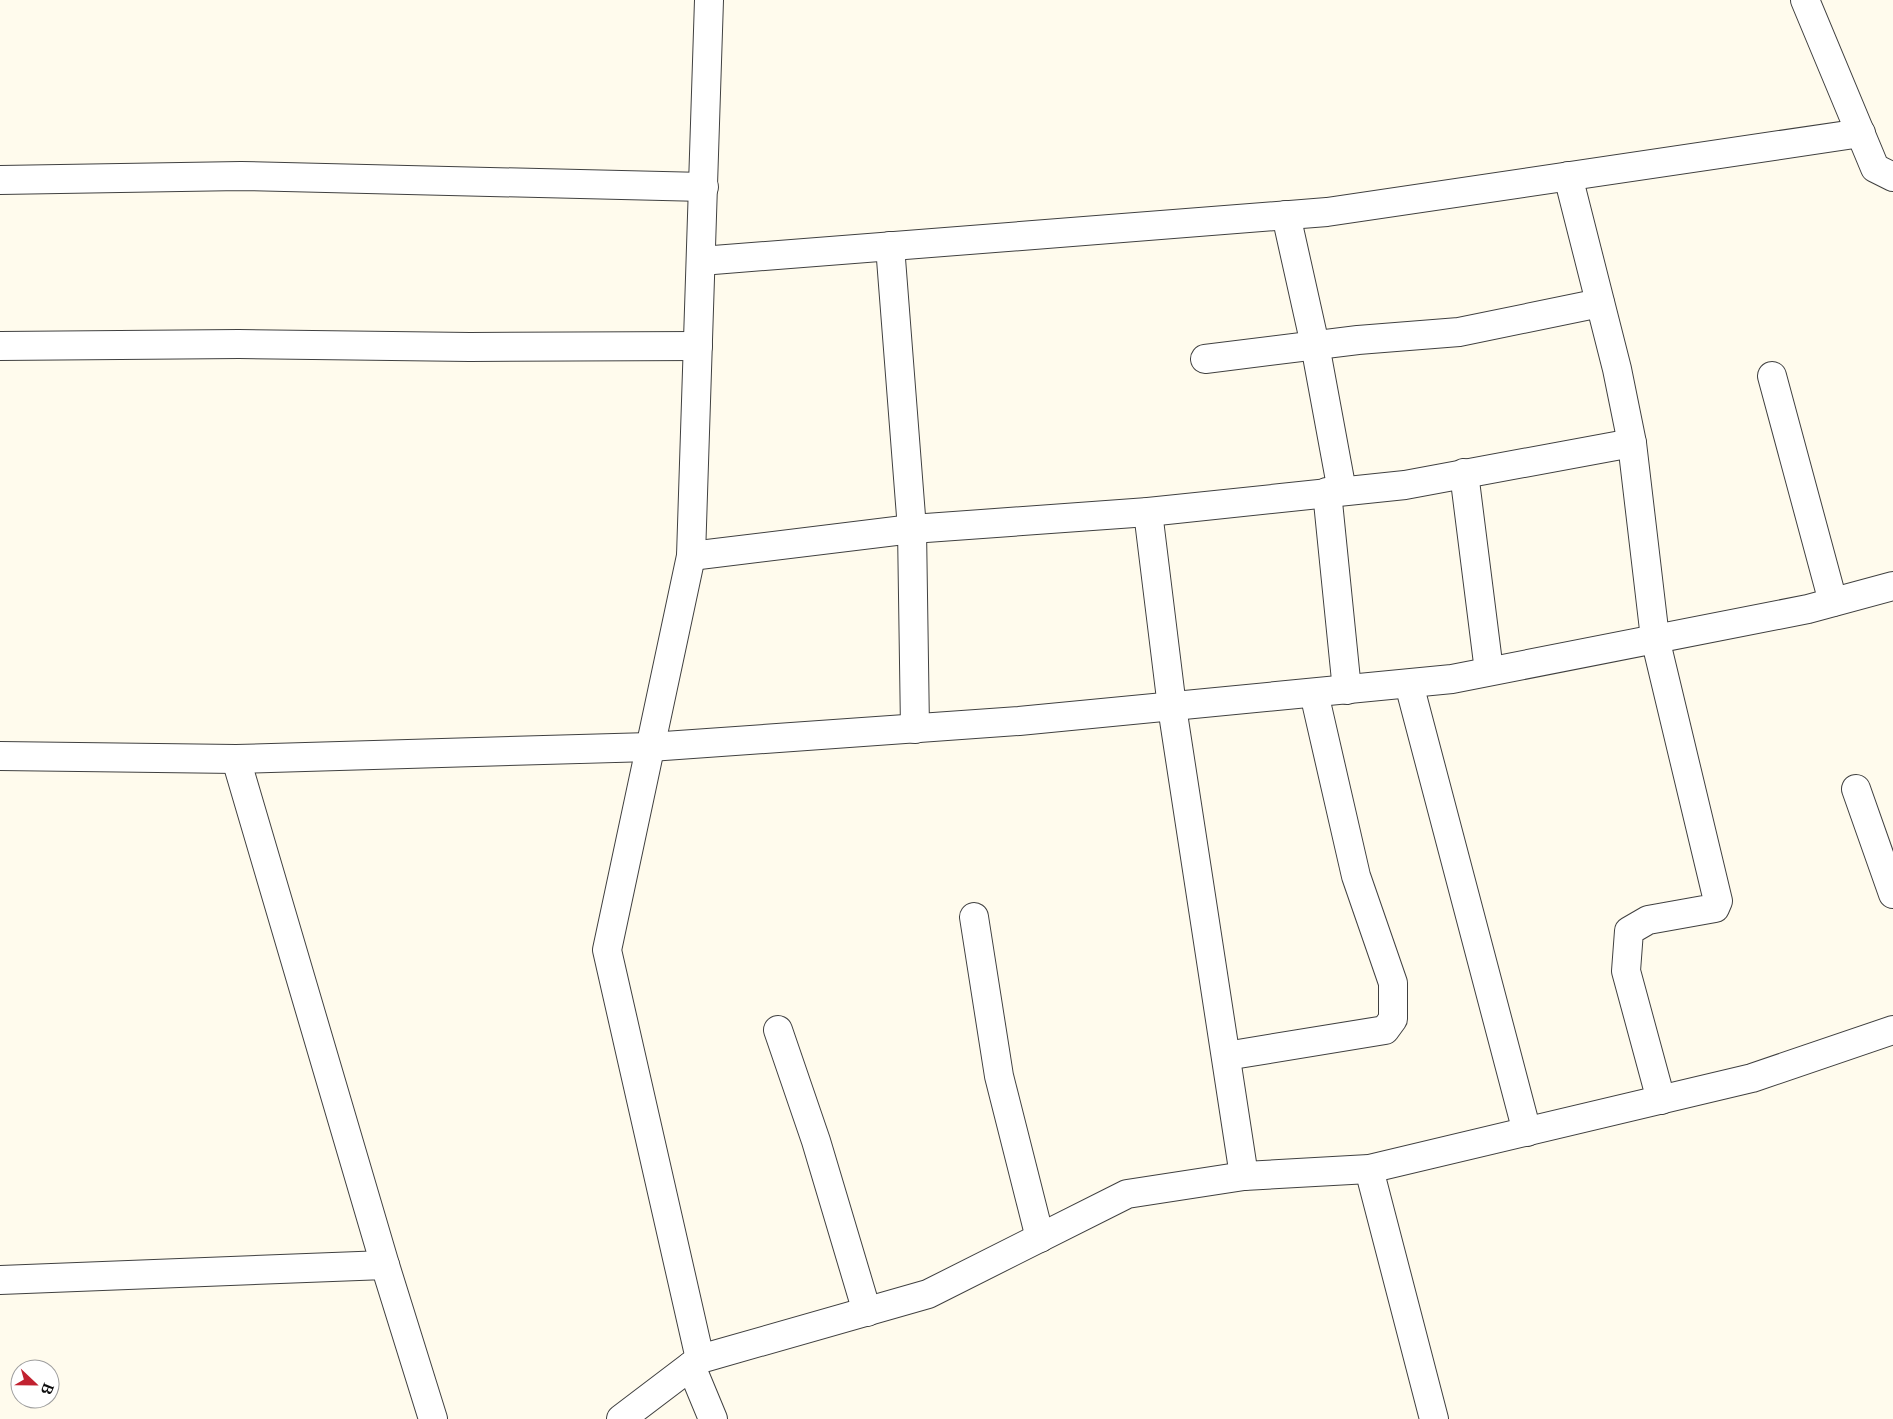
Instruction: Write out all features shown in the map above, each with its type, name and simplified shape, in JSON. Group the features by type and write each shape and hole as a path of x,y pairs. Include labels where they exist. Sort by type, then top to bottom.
{"street":[{"path":"709,0 691,556 608,950 696,1363 713,1419"},
{"path":"1805,0 1875,168 1893,177"},
{"path":"701,261 1326,212 1861,133"},
{"path":"0,180 241,176 704,188"},
{"path":"1568,176 1617,369 1632,443 1655,638 1718,901 1715,908 1648,920 1629,932 1626,971 1660,1100"},
{"path":"1286,215 1315,345 1334,491 1348,690"},
{"path":"890,246 912,529 915,729"},
{"path":"1205,359 1315,345 1459,332 1600,302"},
{"path":"0,346 239,344 470,348 698,346"},
{"path":"1772,376 1833,602"},
{"path":"691,556 912,529 1148,512 1405,484 1632,443"},
{"path":"1464,473 1488,671"},
{"path":"1148,512 1172,707 1244,1176"},
{"path":"0,756 236,759 650,747 915,729 1172,707 1409,684 1488,671 1714,628 1833,602 1893,586"},
{"path":"1409,684 1527,1132"},
{"path":"1226,1056 1385,1030 1393,1019 1393,983 1356,876 1314,693"},
{"path":"236,759 384,1265 433,1419"},
{"path":"1856,790 1893,894"},
{"path":"974,917 999,1076 1040,1238"},
{"path":"778,1030 816,1141 867,1312"},
{"path":"621,1419 696,1363 928,1294 1127,1194 1244,1176 1368,1169 1752,1078 1893,1030"},
{"path":"1368,1169 1434,1419"},
{"path":"0,1280 384,1265"}]}
